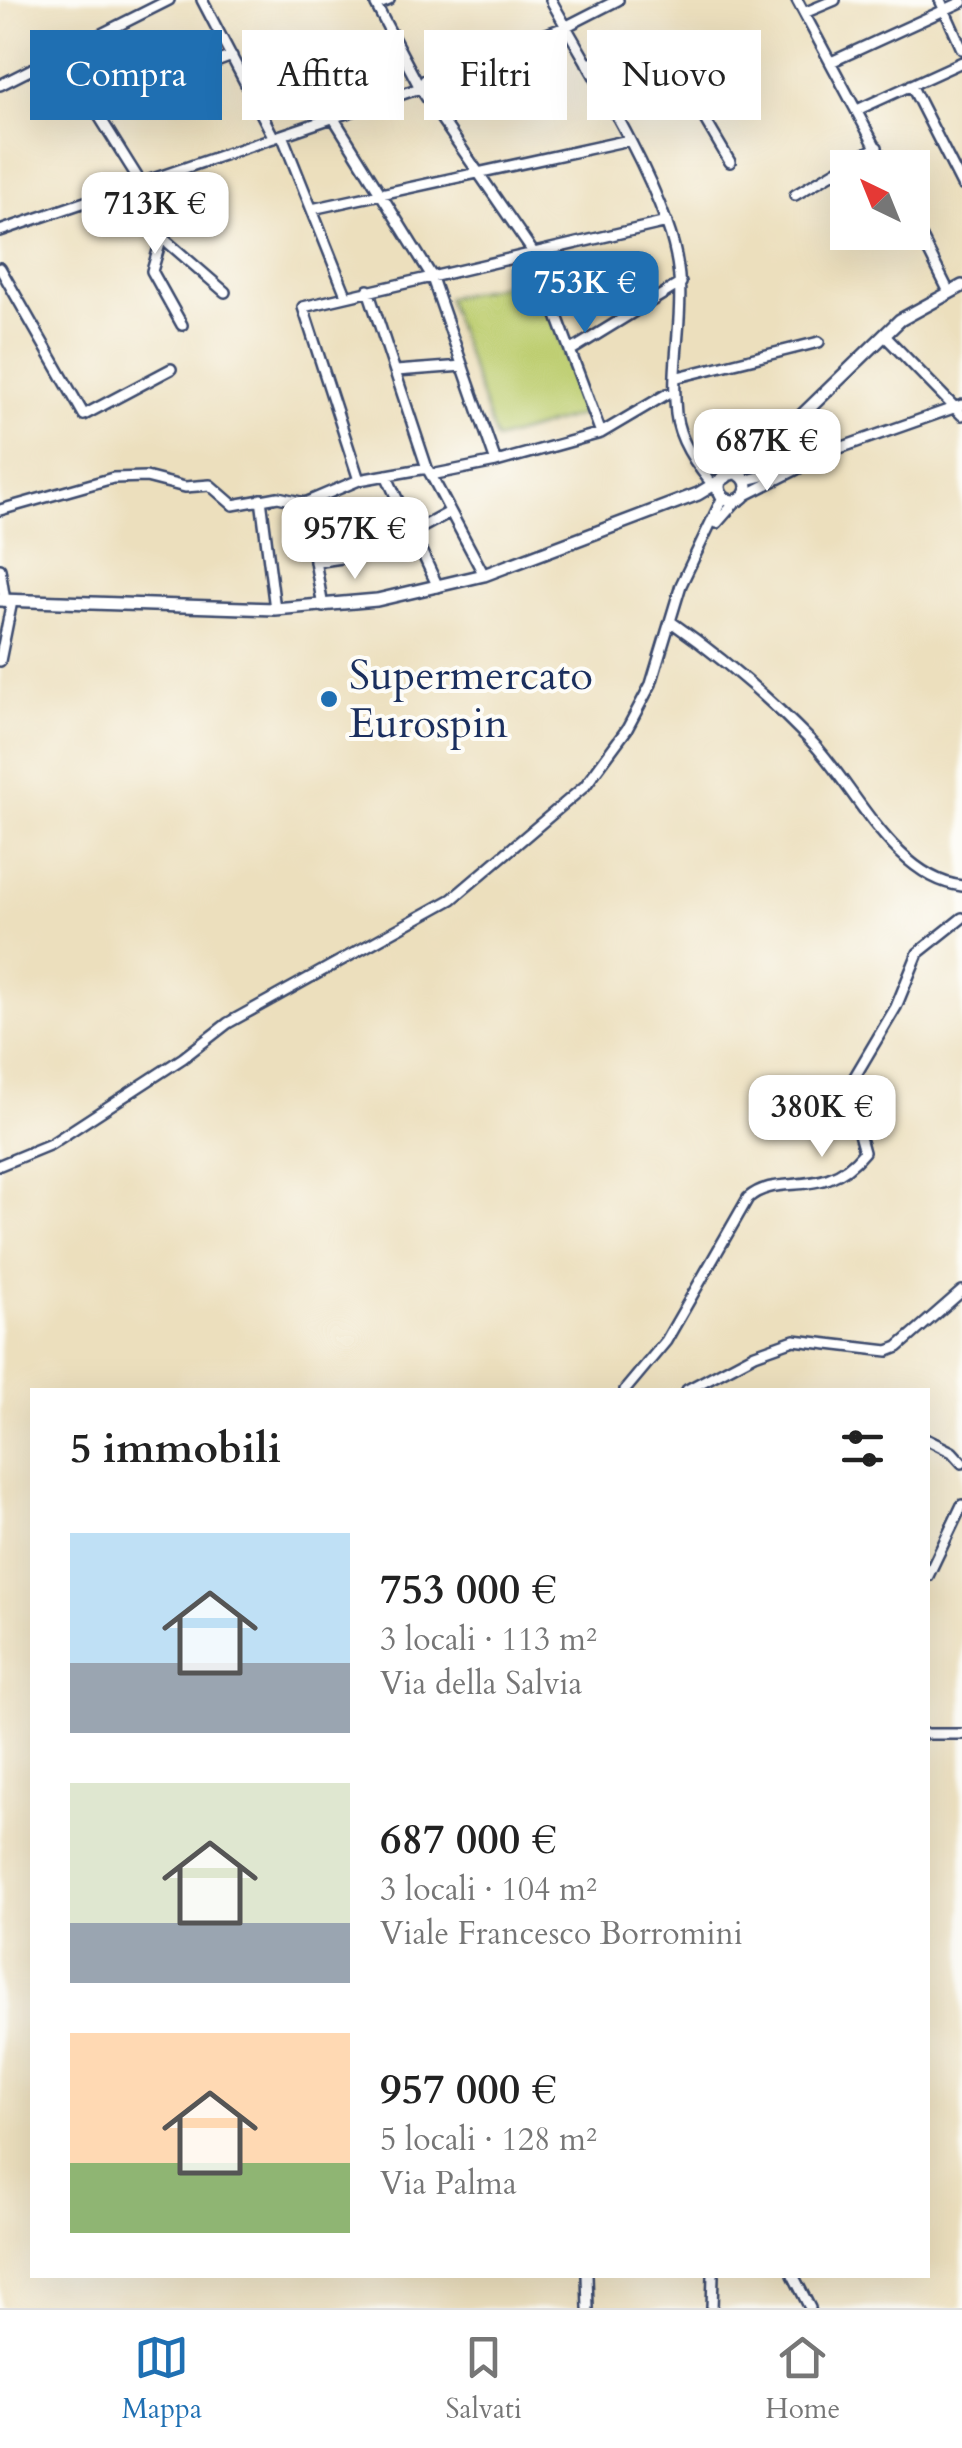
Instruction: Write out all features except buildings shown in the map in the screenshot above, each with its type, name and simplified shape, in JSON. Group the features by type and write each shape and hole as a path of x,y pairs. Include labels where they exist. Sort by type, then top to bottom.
{"main road":[{"path":"719,492 728,476 792,426 900,320 962,286"},
{"path":"6,601 275,609 323,607 438,587 484,575 698,494 719,492 739,498 762,453"},
{"path":"728,476 746,479"}],"street":[{"path":"0,84 168,0"},
{"path":"202,0 278,136 346,295"},
{"path":"390,0 376,5 420,88 534,252 600,432"},
{"path":"550,0 587,64"},
{"path":"404,94 420,88 425,80 566,27 618,0"},
{"path":"797,0 878,150"},
{"path":"804,14 834,0"},
{"path":"830,62 942,5 962,2"},
{"path":"942,5 962,49"},
{"path":"141,183 94,108 232,56"},
{"path":"857,110 962,62"},
{"path":"912,85 962,185"},
{"path":"0,232 328,120"},
{"path":"335,120 431,275 496,462"},
{"path":"0,1165 51,1144 183,1058 228,1023 452,899 508,855 606,761 651,684 681,586 708,532 719,492 683,440 676,416 682,283 667,222 618,120"},
{"path":"705,120 730,162"},
{"path":"312,210 629,140"},
{"path":"794,196 877,147"},
{"path":"111,194 225,292"},
{"path":"360,480 303,307 667,222"},
{"path":"162,238 152,271 182,325"},
{"path":"928,250 949,292"},
{"path":"0,268 84,415 171,369"},
{"path":"570,352 682,283"},
{"path":"368,290 429,471 484,575"},
{"path":"708,532 739,498 792,468 837,449 960,409 884,335"},
{"path":"678,377 819,342"},
{"path":"396,372 463,366"},
{"path":"306,503 360,480 496,462 600,432 668,394"},
{"path":"792,426 791,435 800,449 837,449"},
{"path":"700,467 728,476"},
{"path":"698,494 703,484 700,467"},
{"path":"746,479 792,468"},
{"path":"386,475 438,587"},
{"path":"0,510 112,478 210,485 232,505 295,497 306,503"},
{"path":"260,499 275,609"},
{"path":"306,503 323,607"},
{"path":"316,562 375,552 450,512"},
{"path":"0,569 6,601 0,661"},
{"path":"670,622 808,738 843,775 869,822 922,869 944,884 962,886"},
{"path":"628,1388 666,1341 748,1198 762,1188 808,1186 832,1177 864,1152 853,1112 854,1078 896,1008 918,953 962,918"},
{"path":"691,1388 755,1354 794,1340 888,1351 898,1348 962,1291"},
{"path":"930,1441 962,1462"},
{"path":"930,1572 962,1505"},
{"path":"930,1734 962,1734"},
{"path":"587,2278 588,2308"},
{"path":"712,2308 713,2278"},
{"path":"794,2278 810,2308"}],"green space":[{"path":"537,277 587,413 496,440 447,298"}],"place":[{"name":"Supermercato Eurospin","path":"329,699"}]}
